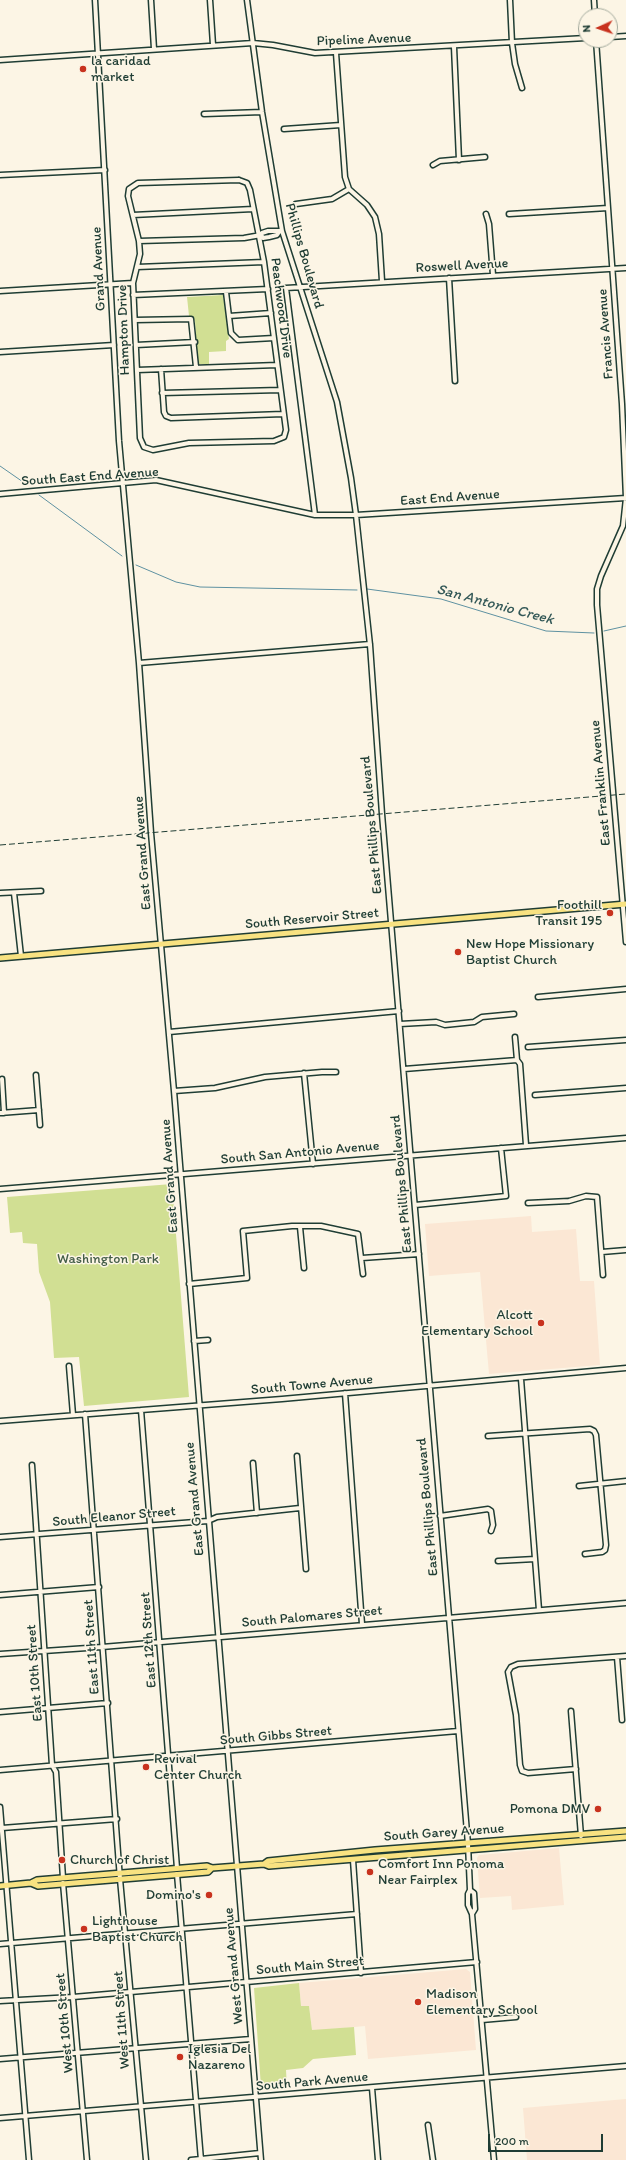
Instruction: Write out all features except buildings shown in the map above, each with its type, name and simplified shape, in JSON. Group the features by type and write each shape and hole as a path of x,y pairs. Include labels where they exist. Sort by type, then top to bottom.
{"main road":[{"name":"South Reservoir Street","path":"0,958 625,904"},
{"name":"South Garey Avenue","path":"264,1864 268,1861 431,1846 626,1831"},
{"name":"South Garey Avenue","path":"3,1885 31,1883 37,1880 63,1881 177,1871 208,1872 212,1868 264,1864 269,1866 353,1860 626,1837"},
{"path":"420,1854 421,1851 429,1850 431,1846"}],"street":[{"path":"95,0 98,53"},
{"path":"151,0 154,49"},
{"path":"210,0 213,45"},
{"name":"Phillips Boulevard","path":"247,0 262,112 281,231 337,402 351,478 356,515"},
{"path":"510,0 512,43 515,64 522,88"},
{"name":"Pipeline Avenue","path":"0,60 253,43 273,45 315,53 336,53 578,39"},
{"path":"454,47 459,160"},
{"name":"Francis Avenue","path":"597,48 626,498 623,526 601,576 597,589 598,621"},
{"name":"Grand Avenue","path":"98,53 118,441 124,484"},
{"path":"336,53 343,168 349,189 367,205 375,217 379,234 382,281"},
{"path":"204,114 262,112"},
{"path":"284,129 341,125"},
{"path":"433,165 440,161 486,157"},
{"path":"0,175 105,170"},
{"name":"Hampton Drive","path":"247,183 239,180 138,183 129,189 128,196 139,241 140,254 137,267 133,274 132,284 140,438 144,447 153,450 189,443 274,441 284,437"},
{"name":"Peachwood Drive","path":"247,183 260,235 268,289 286,430 284,437"},
{"path":"296,204 332,199 349,189"},
{"path":"509,214 608,208"},
{"path":"133,215 253,209"},
{"path":"486,214 489,224 493,275"},
{"path":"139,241 260,235 262,233 281,231"},
{"path":"137,267 264,262"},
{"name":"Roswell Avenue","path":"300,286 626,268"},
{"path":"449,278 455,381"},
{"path":"0,291 132,284"},
{"path":"300,286 286,288 315,515"},
{"path":"133,295 268,289"},
{"path":"226,292 231,333 238,340 274,338"},
{"path":"229,316 271,313"},
{"path":"134,320 191,319 195,342 196,367"},
{"path":"136,345 195,342"},
{"path":"0,352 114,345"},
{"path":"137,370 277,365"},
{"path":"161,369 164,412 166,416 171,418 283,414"},
{"path":"162,393 280,390"},
{"name":"South East End Avenue","path":"0,494 156,480 275,507"},
{"name":"East Grand Avenue","path":"124,484 151,833 162,943 198,1406 237,1866"},
{"name":"East End Avenue","path":"275,507 315,515 356,515 626,498"},
{"name":"East Phillips Boulevard","path":"356,515 370,644 448,1616 468,1844 470,1890 468,1894 469,1909 472,1914 477,1962 494,2160"},
{"name":"East Franklin Avenue","path":"598,621 625,904 626,942"},
{"path":"139,663 370,644"},
{"path":"0,893 41,891"},
{"path":"14,893 21,956"},
{"path":"538,997 626,989"},
{"path":"169,1032 399,1012"},
{"path":"400,1024 436,1022 445,1025 474,1022 482,1017 514,1014"},
{"path":"515,1037 517,1060 520,1064 526,1145"},
{"path":"528,1047 626,1040"},
{"path":"404,1069 517,1060"},
{"path":"174,1091 215,1088 265,1077 304,1073 336,1072"},
{"path":"304,1073 312,1164"},
{"path":"36,1075 40,1125"},
{"path":"2,1079 2,1113 39,1110"},
{"path":"535,1095 626,1088"},
{"name":"South San Antonio Avenue","path":"0,1189 626,1138"},
{"path":"415,1205 506,1196 501,1148"},
{"path":"528,1203 569,1201 586,1196 596,1198 603,1275"},
{"path":"189,1284 247,1278 243,1231 300,1227 322,1226 358,1234 363,1274"},
{"path":"300,1227 304,1268"},
{"path":"602,1252 626,1250"},
{"path":"362,1258 419,1254"},
{"path":"194,1341 208,1340"},
{"path":"69,1366 73,1415"},
{"name":"South Towne Avenue","path":"0,1421 521,1379 626,1368"},
{"path":"521,1379 539,1610"},
{"path":"345,1393 362,1624"},
{"name":"East 12th Street","path":"141,1410 161,1642 177,1871 198,2102 201,2160"},
{"name":"East 11th Street","path":"85,1414 99,1587 102,1647 117,1819 120,1876"},
{"path":"488,1436 590,1429 594,1431 596,1435 606,1546 605,1550 602,1552 584,1554"},
{"path":"297,1456 306,1569"},
{"path":"253,1463 257,1513"},
{"name":"East 10th Street","path":"32,1465 36,1534 42,1592 44,1650 52,1765 56,1772 63,1881"},
{"path":"579,1486 626,1481"},
{"name":"South Eleanor Street","path":"0,1537 94,1531 208,1521 217,1516 300,1508"},
{"path":"440,1516 488,1509 491,1511 493,1525 491,1531"},
{"path":"498,1561 535,1559"},
{"path":"0,1595 99,1587"},
{"name":"South Palomares Street","path":"0,1654 161,1642 448,1616 626,1603"},
{"path":"576,1769 528,1773 522,1771 520,1765 516,1715 508,1672 511,1667 518,1664 626,1656"},
{"path":"617,1657 622,1720"},
{"path":"0,1712 108,1703"},
{"path":"571,1711 581,1840"},
{"name":"South Gibbs Street","path":"0,1770 458,1731"},
{"path":"304,1739 305,1744"},
{"path":"0,1807 3,1885 11,1943 29,2160"},
{"path":"2,1828 117,1819"},
{"path":"353,1860 361,1973"},
{"name":"West Grand Avenue","path":"237,1866 261,2160"},
{"name":"West 11th Street","path":"120,1876 132,1992 135,2049 146,2160"},
{"name":"West 10th Street","path":"63,1881 87,2160"},
{"path":"0,1944 357,1914"},
{"name":"South Main Street","path":"0,2001 73,1997 246,1983 477,1962"},
{"path":"482,2020 516,2017"},
{"path":"0,2059 251,2040"},
{"name":"South Park Avenue","path":"0,2118 256,2098 626,2066"},
{"path":"372,2088 378,2160"},
{"path":"428,2125 433,2160"},
{"path":"191,2160 260,2153"}],"shaded area":[{"name":"Alcott Elementary School","path":"531,1216 532,1232 576,1229 580,1281 594,1281 600,1365 489,1374 480,1272 429,1276 425,1224"},
{"path":"559,1848 564,1905 512,1910 511,1896 480,1898 477,1858 479,1855"},
{"name":"Madison Elementary School","path":"466,1969 470,1972 476,2050 368,2059 365,2026 312,2031 309,2006 301,2007 299,1983"},
{"path":"626,2099 626,2160 527,2160 523,2108"}],"green space":[{"path":"223,295 229,339 226,341 226,351 209,352 209,364 198,364 195,321 189,316 187,297"},
{"name":"Washington Park","path":"172,1184 189,1397 84,1406 79,1357 54,1358 50,1302 39,1272 37,1244 23,1243 22,1232 10,1233 7,1197"},
{"path":"299,1983 301,2006 309,2006 312,2030 354,2027 356,2055 313,2059 303,2068 286,2070 287,2088 264,2090 261,2087 254,1988"}],"waterway":[{"name":"San Antonio Creek","path":"0,466 26,484"},
{"name":"San Antonio Creek","path":"39,495 122,556"},
{"name":"San Antonio Creek","path":"136,565 176,582 200,587 357,590"},
{"name":"San Antonio Creek","path":"367,589 441,599 546,631 594,633"},
{"name":"San Antonio Creek","path":"604,631 626,626"}],"railway":[{"path":"0,845 626,794"}],"place":[{"name":"la caridad market","path":"83,69"},
{"name":"Foothill Transit 195","path":"610,913"},
{"name":"New Hope Missionary Baptist Church","path":"458,952"},
{"name":"Alcott Elementary School","path":"541,1323"},
{"name":"Revival Center Church","path":"146,1767"},
{"name":"Pomona DMV","path":"598,1809"},
{"name":"Church of Christ","path":"62,1860"},
{"name":"Comfort Inn Ponoma Near Fairplex","path":"370,1872"},
{"name":"Domino's","path":"209,1895"},
{"name":"Lighthouse Baptist Church","path":"84,1929"},
{"name":"Madison Elementary School","path":"418,2002"},
{"name":"Iglesia Del Nazareno","path":"180,2057"}]}
